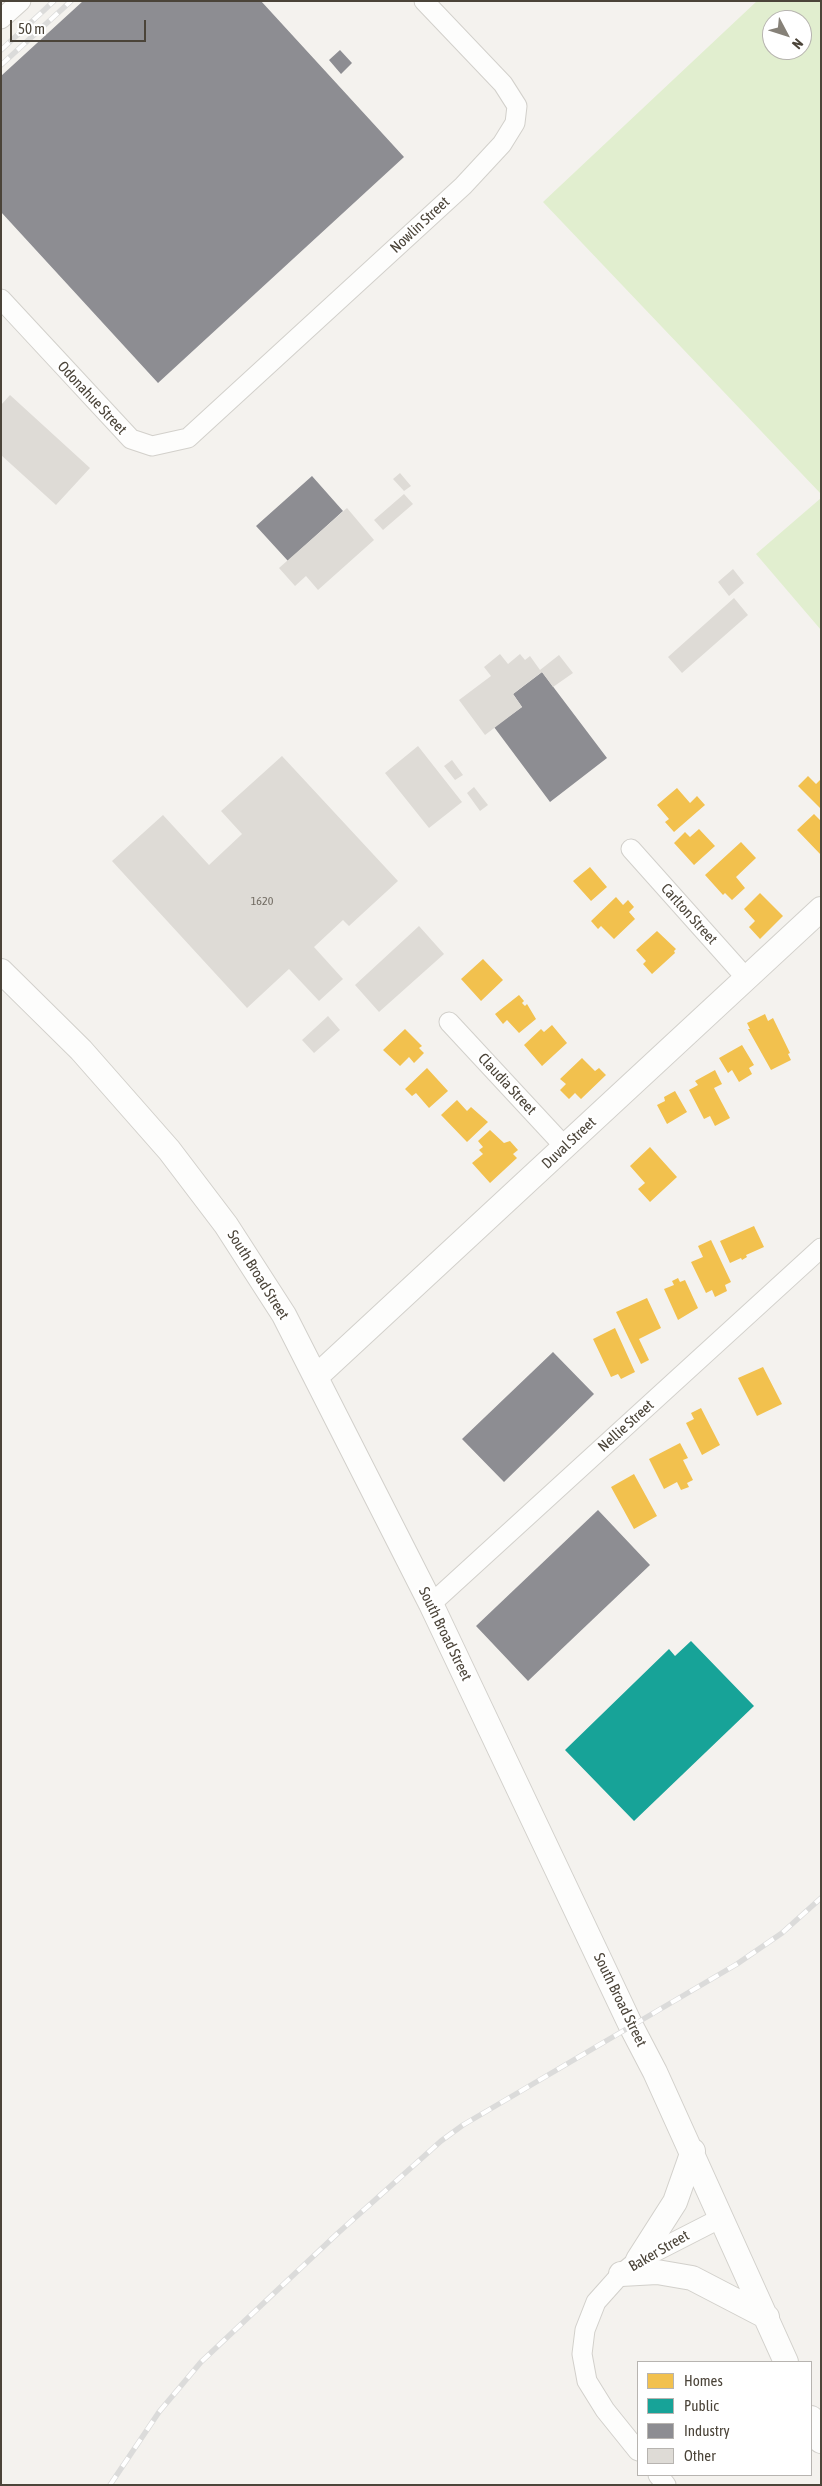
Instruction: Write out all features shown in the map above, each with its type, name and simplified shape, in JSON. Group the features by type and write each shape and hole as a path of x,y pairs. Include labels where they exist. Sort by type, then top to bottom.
{"street":[{"path":"1,19 21,1"},
{"name":"Nowlin Street","path":"201,426 463,186 502,144 515,123 517,106 503,84 424,1"},
{"name":"Odonahue Street","path":"1,299 131,439 152,446 188,438 201,426"},
{"name":"Carlton Street","path":"631,849 747,979"},
{"name":"Duval Street","path":"317,1376 821,909"},
{"name":"South Broad Street","path":"1,972 114,1086 195,1183 249,1259 284,1315 317,1376 431,1604 693,2151 786,2361"},
{"name":"Claudia Street","path":"449,1022 565,1147"},
{"name":"Nellie Street","path":"431,1604 821,1248"},
{"path":"693,2151 675,2202 630,2267 692,2278 767,2318"},
{"name":"Baker Street","path":"637,2450 605,2410 587,2381 582,2354 585,2330 596,2302 630,2267 721,2218"},
{"path":"812,2420 821,2441"}],"green space":[{"path":"757,1 821,1 821,494 543,202"},
{"path":"821,498 821,630 756,554"}],"building: Homes":[{"path":"808,776 816,784 821,779 821,809 798,786"},
{"path":"677,788 690,803 697,796 705,805 674,832 665,822 669,819 657,805"},
{"path":"814,814 821,821 821,855 797,830"},
{"path":"699,829 715,846 694,865 674,843 685,832 690,837"},
{"path":"741,842 756,858 736,877 745,888 732,900 725,893 723,895 705,875"},
{"path":"590,867 607,887 591,901 573,881"},
{"path":"760,893 783,916 760,939 749,927 755,921 744,909"},
{"path":"616,897 623,905 628,900 634,907 629,912 635,919 614,939 601,926 598,929 591,921"},
{"path":"657,931 676,949 675,953 652,974 643,964 646,961 636,950"},
{"path":"483,959 503,980 481,1001 461,979"},
{"path":"519,995 524,1001 522,1003 525,1006 527,1004 536,1019 519,1033 507,1020 503,1024 495,1014"},
{"path":"765,1014 768,1021 773,1018 790,1053 788,1054 791,1060 771,1070 748,1029 750,1029 747,1023"},
{"path":"552,1025 567,1043 542,1066 524,1045 541,1029 544,1032"},
{"path":"405,1029 422,1046 419,1048 424,1053 414,1063 409,1057 400,1066 383,1050"},
{"path":"742,1045 754,1065 749,1068 752,1074 739,1082 732,1070 728,1073 719,1058"},
{"path":"582,1058 595,1071 599,1068 606,1075 581,1099 575,1093 569,1099 560,1090 566,1084 560,1079"},
{"path":"427,1068 448,1091 429,1108 416,1093 412,1096 405,1089"},
{"path":"715,1070 722,1084 714,1088 730,1118 715,1126 710,1116 704,1119 689,1090 698,1085 695,1081"},
{"path":"675,1091 687,1112 667,1124 657,1105 665,1101 664,1097"},
{"path":"457,1100 467,1111 471,1107 488,1122 467,1142 441,1115"},
{"path":"490,1130 504,1143 510,1141 518,1150 513,1154 517,1158 490,1183 472,1163 483,1154 479,1150 483,1147 478,1141"},
{"path":"650,1147 677,1177 650,1202 638,1189 645,1183 630,1166"},
{"path":"754,1226 764,1247 746,1255 747,1257 742,1260 741,1258 730,1263 720,1241"},
{"path":"711,1240 731,1282 725,1285 727,1291 715,1297 712,1290 706,1293 691,1262 703,1257 698,1246"},
{"path":"678,1278 680,1282 685,1280 698,1308 678,1320 664,1289 674,1285 672,1281"},
{"path":"647,1298 661,1328 639,1339 649,1360 641,1364 616,1312"},
{"path":"615,1328 635,1372 621,1379 618,1374 611,1377 593,1339"},
{"path":"763,1367 782,1404 757,1416 738,1378"},
{"path":"701,1408 720,1445 702,1455 686,1423 694,1419 691,1413"},
{"path":"680,1443 688,1458 683,1460 693,1480 687,1483 689,1487 681,1490 677,1482 664,1489 649,1459"},
{"path":"634,1474 657,1516 634,1529 611,1487"}],"building: Public":[{"path":"691,1641 754,1706 634,1821 565,1750 669,1649 675,1656"}],"building: Industry":[{"path":"83,1 261,1 404,157 158,383 1,212 1,76"},
{"path":"340,50 352,63 341,74 329,60"},
{"path":"312,476 343,511 288,561 256,526"},
{"path":"542,672 607,758 550,802 494,727 522,707 513,694"},
{"path":"553,1352 594,1394 504,1482 462,1439"},
{"path":"598,1510 650,1565 528,1681 476,1626"}],"building: Other":[{"path":"10,395 90,468 56,505 1,455 1,405"},
{"path":"400,473 411,486 404,491 393,479"},
{"path":"404,494 413,504 383,530 374,520"},
{"path":"347,508 374,540 318,590 306,576 295,586 279,568"},
{"path":"733,569 744,583 729,596 718,582"},
{"path":"734,598 748,615 682,673 668,657"},
{"path":"500,654 508,664 520,654 525,660 530,656 540,670 559,655 573,673 553,687 542,672 513,694 522,707 485,735 459,700 491,676 484,667"},
{"path":"418,746 462,802 429,828 385,773"},
{"path":"282,756 398,881 349,926 343,920 314,947 343,979 319,1001 289,969 247,1008 112,861 163,815 209,865 242,834 221,811"},
{"path":"452,760 463,775 455,780 444,766"},
{"path":"474,787 488,805 480,811 467,793"},
{"path":"419,926 444,954 379,1012 355,985"},
{"path":"328,1016 340,1030 314,1053 302,1040"}],"railway":[{"path":"1,50 54,1"},
{"path":"1,65 71,1"},
{"path":"110,2485 159,2412 201,2362 338,2233 441,2141 463,2125 737,1964 782,1933 821,1898"}]}
